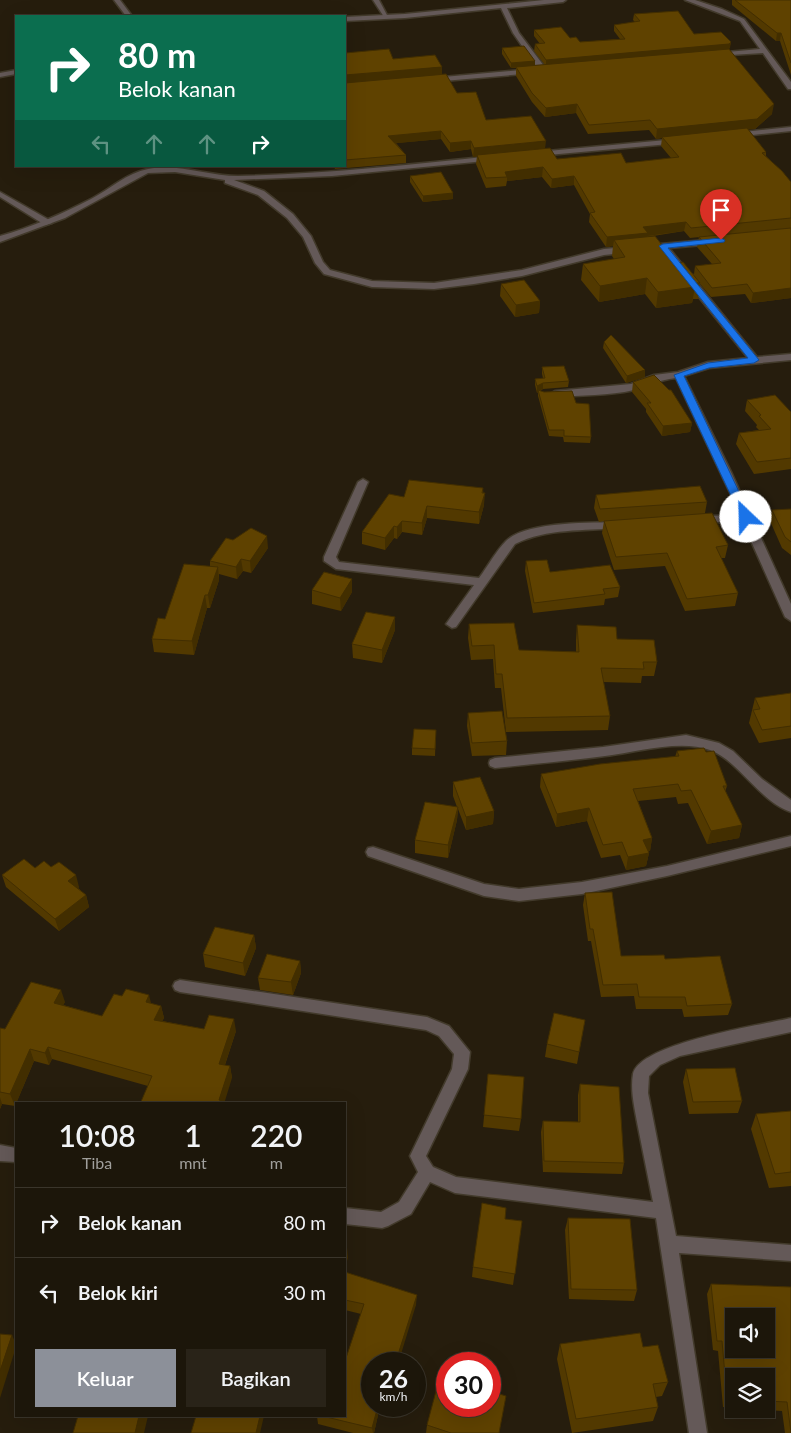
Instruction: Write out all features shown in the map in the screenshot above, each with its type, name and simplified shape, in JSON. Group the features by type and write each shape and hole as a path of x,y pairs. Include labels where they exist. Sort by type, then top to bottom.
{"street":[{"path":"346,19 406,16 563,0"},
{"path":"688,0 700,1 742,20 766,50 791,87"},
{"path":"503,6 516,33 543,70"},
{"path":"704,56 766,50"},
{"path":"424,80 553,69"},
{"path":"726,136 791,129"},
{"path":"527,155 687,140"},
{"path":"222,178 356,172 499,158"},
{"path":"0,240 48,223 98,198 124,182 153,170 196,169 261,193 290,216 306,236 320,263 327,272 372,284 434,286 474,281 522,273 604,252 721,240"},
{"path":"663,246 754,360"},
{"path":"543,394 614,390 633,387 657,377 679,375 708,365 791,357"},
{"path":"679,375 791,617"},
{"path":"363,482 330,557 330,561 336,565 482,582"},
{"path":"689,521 746,517"},
{"path":"452,624 511,542 522,534 536,531 632,524"},
{"path":"495,763 603,752 686,740 714,746 728,754 757,782 791,807"},
{"path":"373,852 484,890 519,895 582,888 667,871 791,841"},
{"path":"180,986 427,1024 444,1031 462,1052 460,1069 418,1156 427,1172 455,1185 662,1211"},
{"path":"698,1433 669,1244 640,1093 641,1073 655,1060 678,1050 791,1025"},
{"path":"0,1153 15,1155"},
{"path":"346,1216 382,1220 405,1208 427,1172"},
{"path":"669,1244 791,1253"}],"lane":[{"path":"117,0 128,15"},
{"path":"376,0 386,16"},
{"path":"0,75 15,72"},
{"path":"0,194 48,223"}],"building":[{"path":"735,0 791,0 791,63 781,33 777,33"},
{"path":"678,11 694,34 721,32 731,42 729,44 546,60 535,44 545,43 534,30 561,27 570,38 576,37 580,42 625,39 614,25 640,21 634,14"},
{"path":"524,46 535,61 511,63 502,48"},
{"path":"389,49 393,59 435,55 442,67 346,75 346,53"},
{"path":"729,49 774,104 757,119 657,129 650,120 589,125 577,104 546,108 532,93 516,67"},
{"path":"446,74 457,93 476,92 486,120 531,116 546,141 474,148 471,141 450,143 441,131 388,136 406,155 346,160 346,83"},
{"path":"747,128 766,152 762,153 791,182 791,218 691,228 686,222 643,227 648,233 607,237 590,213 595,212 574,176 552,179 543,167 505,172 507,177 486,178 477,155 550,148 557,159 621,153 626,163 679,157 662,137"},
{"path":"441,172 453,193 423,196 410,176"},
{"path":"791,228 791,288 753,293 747,284 712,288 695,266 721,263 699,237"},
{"path":"655,236 676,263 683,262 700,283 692,283 695,287 658,292 647,278 600,286 583,264 625,257 614,240"},
{"path":"524,280 540,301 516,305 501,284"},
{"path":"611,335 645,370 627,376 604,342"},
{"path":"564,366 569,381 543,383 537,386 535,379 545,378 542,367"},
{"path":"654,375 671,390 692,423 663,426 647,403 651,403 633,382"},
{"path":"538,390 544,392 572,391 576,403 589,404 591,437 564,436 564,430 549,430"},
{"path":"775,395 791,412 791,458 757,462 739,433 771,429 747,400"},
{"path":"409,480 483,488 482,493 485,493 479,512 427,506 422,523 402,521 397,527 394,526 385,538 362,532 389,494 404,497"},
{"path":"700,486 707,502 600,509 596,495"},
{"path":"791,509 791,542 785,537 772,510"},
{"path":"712,513 728,545 716,547 738,593 687,599 667,553 616,557 604,521"},
{"path":"251,528 267,536 250,561 241,559 236,567 210,561 226,538 233,540"},
{"path":"547,560 550,572 610,565 620,587 603,589 605,594 534,603 526,561"},
{"path":"184,564 218,567 208,595 205,595 192,641 152,639 158,618 165,619"},
{"path":"324,572 352,579 340,598 312,590"},
{"path":"366,612 395,617 382,650 352,644"},
{"path":"514,623 519,650 579,652 577,625 616,627 617,639 654,640 657,662 643,662 644,669 601,668 610,716 507,718 502,674 496,674 494,645 472,646 469,624"},
{"path":"791,693 791,726 762,730 753,710 760,709 755,698"},
{"path":"502,711 507,741 472,743 468,713"},
{"path":"414,729 436,730 435,749 412,748"},
{"path":"704,748 706,752 714,751 727,786 723,786 742,825 711,831 691,790 681,791 678,784 633,789 652,838 643,840 649,853 628,857 622,842 603,845 589,808 557,814 541,774 600,764 679,756 677,751"},
{"path":"480,777 494,811 466,817 453,782"},
{"path":"425,802 458,807 448,845 415,840"},
{"path":"24,859 35,868 44,861 51,867 59,862 76,875 68,881 86,895 55,919 2,875"},
{"path":"612,892 621,956 664,955 665,959 720,956 732,1004 687,1006 685,997 639,997 637,984 603,985 593,929 590,929 585,893"},
{"path":"215,927 254,935 243,963 203,954"},
{"path":"267,954 300,961 291,982 258,978"},
{"path":"31,982 61,990 54,1003 102,1016 114,994 122,996 126,989 149,995 146,1002 161,1006 154,1020 204,1029 209,1015 234,1019 219,1064 230,1066 219,1100 228,1102 141,1102 152,1076 48,1047 45,1053 30,1049 10,1094 0,1092 0,1028 5,1029"},
{"path":"554,1013 585,1020 579,1052 547,1044"},
{"path":"735,1068 742,1101 693,1102 686,1069"},
{"path":"488,1074 524,1077 521,1119 484,1115"},
{"path":"580,1084 619,1087 624,1163 544,1161 543,1121 580,1122"},
{"path":"791,1111 791,1172 775,1174 756,1114"},
{"path":"482,1203 506,1208 505,1219 522,1221 515,1274 473,1267"},
{"path":"568,1218 630,1219 637,1290 571,1289"},
{"path":"346,1272 417,1295 399,1352 361,1352 361,1417 375,1417 372,1428 326,1417 346,1417 346,1358 364,1304 346,1300"},
{"path":"711,1284 791,1287 791,1433 787,1402 775,1401 775,1368 725,1368 725,1375 722,1341 717,1341"},
{"path":"640,1333 643,1347 658,1345 668,1382 653,1384 658,1407 576,1419 560,1344"},
{"path":"0,1334 12,1335 0,1371"},
{"path":"436,1391 436,1417 501,1417 501,1394 506,1396 499,1433 451,1433 427,1425"},
{"path":"78,1417 139,1417 135,1433 73,1433"},
{"path":"196,1417 260,1417 256,1433 191,1433"}],"route":[{"path":"721,240 663,246 754,360 708,365 679,375 746,517"}]}
